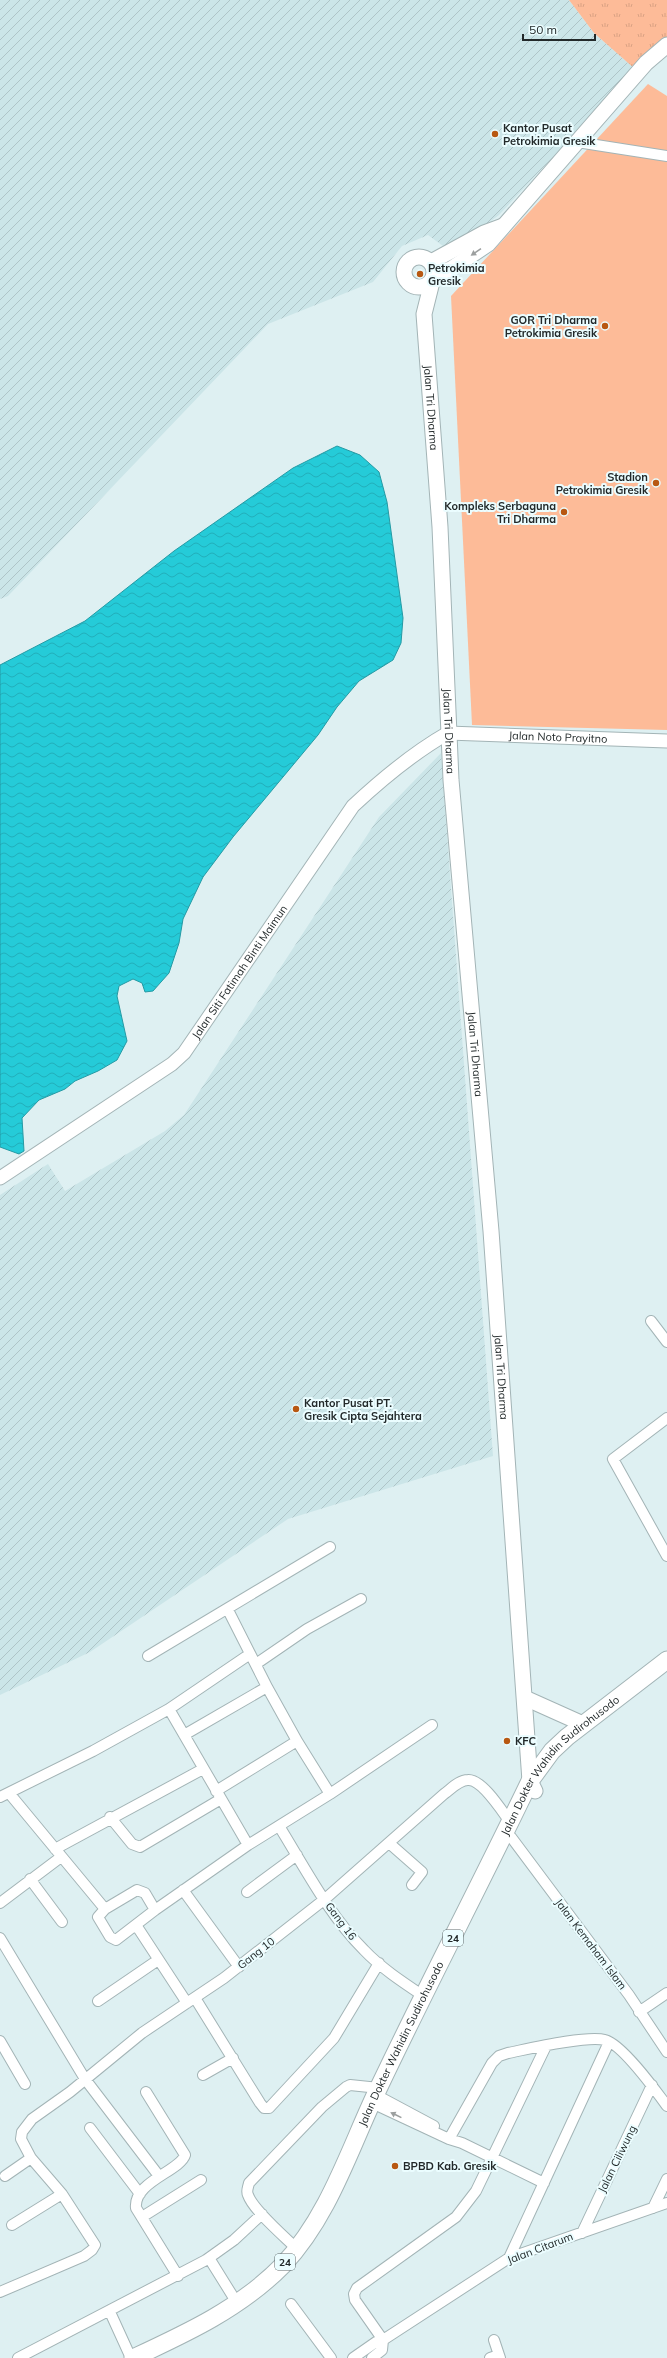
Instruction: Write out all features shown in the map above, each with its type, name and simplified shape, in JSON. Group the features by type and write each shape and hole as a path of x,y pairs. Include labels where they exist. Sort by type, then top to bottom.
{"highway":[{"name":"Jalan Dokter Wahidin Sudirohusodo","path":"132,2358 180,2336 237,2303 270,2278 297,2249 330,2194 379,2099 532,1786 570,1750 587,1727 667,1660"},
{"name":"Jalan Dokter Wahidin Sudirohusodo","path":"587,1727 667,1674"},
{"name":"Jalan Dokter Wahidin Sudirohusodo","path":"156,2358 210,2332 248,2308 276,2286 298,2263 325,2223 425,1997 511,1830"}],"main road":[{"path":"433,271 421,257 409,261 404,273 410,284 423,287 433,271 484,233 504,226 646,63 667,45"},
{"name":"Jalan Tri Dharma","path":"433,271 424,314 440,527 448,733 490,1223 532,1786"},
{"name":"Jalan Tri Dharma","path":"410,284 424,314"},
{"path":"525,1698 587,1727"}],"street":[{"path":"577,142 667,156"},
{"name":"Jalan Noto Prayitno","path":"448,733 667,742"},
{"name":"Jalan Siti Fatimah Binti Maimun","path":"0,1178 172,1064 184,1053 353,806 384,776 426,745 448,733"},
{"path":"651,1321 667,1342"},
{"path":"667,1418 612,1459 667,1556"},
{"path":"148,1656 228,1610 330,1547"},
{"path":"256,1664 307,1629 361,1599"},
{"path":"228,1610 267,1687 297,1741 330,1794"},
{"path":"105,1909 54,1849 4,1795 93,1751 169,1709 250,1654"},
{"path":"184,1735 267,1687"},
{"path":"169,1709 248,1845"},
{"path":"155,1910 145,1893 137,1890 105,1909 98,1917 113,1940 117,1939 155,1910 248,1845 330,1794 432,1725"},
{"path":"110,1817 132,1844 140,1847 297,1741"},
{"path":"54,1849 110,1817 203,1769"},
{"name":"Gang 10","path":"31,2158 22,2139 22,2132 32,2119 70,2092 142,2033 239,1966 325,1899 444,1794 461,1782 469,1780 480,1783 511,1830"},
{"name":"Gang 16","path":"279,1826 325,1899 364,1950 425,1997"},
{"name":"Jalan Kemaham Islam","path":"511,1830 628,1994 638,2012 667,2052"},
{"path":"388,1843 422,1872 412,1885"},
{"path":"247,1892 297,1855"},
{"path":"0,1903 61,1857"},
{"path":"30,1879 62,1922"},
{"path":"183,1890 239,1966"},
{"path":"136,1925 158,1960 191,2000 233,2058 266,2109 273,2106 334,2038 379,1963"},
{"path":"0,1938 84,2079 159,2176"},
{"path":"98,2001 158,1960"},
{"path":"638,2012 667,1993"},
{"path":"453,2138 492,2063 499,2056 546,2046 599,2039 609,2042 631,2062 667,2106"},
{"path":"0,2041 24,2084"},
{"path":"510,2258 609,2042"},
{"path":"383,2340 355,2300 354,2294 357,2288 463,2211 476,2191 546,2046"},
{"path":"203,2075 233,2058"},
{"path":"297,2249 262,2214 248,2197 247,2190 249,2183 322,2107 350,2085 492,2159 544,2183"},
{"name":"Jalan Ciliwung","path":"582,2233 652,2086"},
{"path":"146,2092 186,2155 183,2160 159,2176 140,2194 135,2204 178,2276"},
{"path":"90,2128 140,2194"},
{"path":"0,2292 92,2250 94,2241 62,2194 31,2158 5,2176"},
{"path":"653,2208 667,2179"},
{"path":"142,2217 201,2180"},
{"path":"12,2225 62,2194"},
{"name":"Jalan Citarum","path":"353,2358 510,2258 667,2203"},
{"path":"18,2358 110,2312 209,2258 234,2240 262,2214"},
{"path":"209,2258 237,2303"},
{"path":"290,2304 331,2358"},
{"path":"110,2312 132,2358"},
{"name":"Jalan Citarum","path":"372,2358 382,2350 383,2340"},
{"path":"494,2340 496,2357"}],"shaded area":[{"name":"Petrokimia Gresik","path":"0,0 569,0 594,33 635,69 499,215 468,238 443,246 428,235 402,246 373,282 268,324 8,596 0,599"},
{"path":"441,753 493,1456 288,1519 90,1652 0,1695 0,1195 48,1164 65,1191 165,1131 184,1115 379,817"}],"green space":[{"path":"569,0 667,0 667,43 635,69 594,33"},
{"name":"Kompleks Serbaguna Tri Dharma","path":"648,84 667,96 667,730 472,725 451,296"}],"water":[{"path":"337,446 360,455 379,472 387,502 403,618 401,643 393,660 359,681 337,707 318,735 233,837 203,877 183,919 179,943 169,973 153,991 145,992 142,983 133,979 119,986 117,996 127,1041 117,1060 98,1071 75,1081 65,1089 39,1100 22,1118 24,1151 19,1154 0,1147 0,665 85,621 174,551 293,468"}],"place":[{"name":"Kantor Pusat Petrokimia Gresik","path":"495,134"},
{"name":"Petrokimia Gresik","path":"420,274"},
{"name":"GOR Tri Dharma Petrokimia Gresik","path":"605,326"},
{"name":"Stadion Petrokimia Gresik","path":"656,483"},
{"name":"Kompleks Serbaguna Tri Dharma","path":"564,512"},
{"name":"Kantor Pusat PT. Gresik Cipta Sejahtera","path":"296,1409"},
{"name":"KFC","path":"507,1741"},
{"name":"BPBD Kab. Gresik","path":"395,2166"}]}
